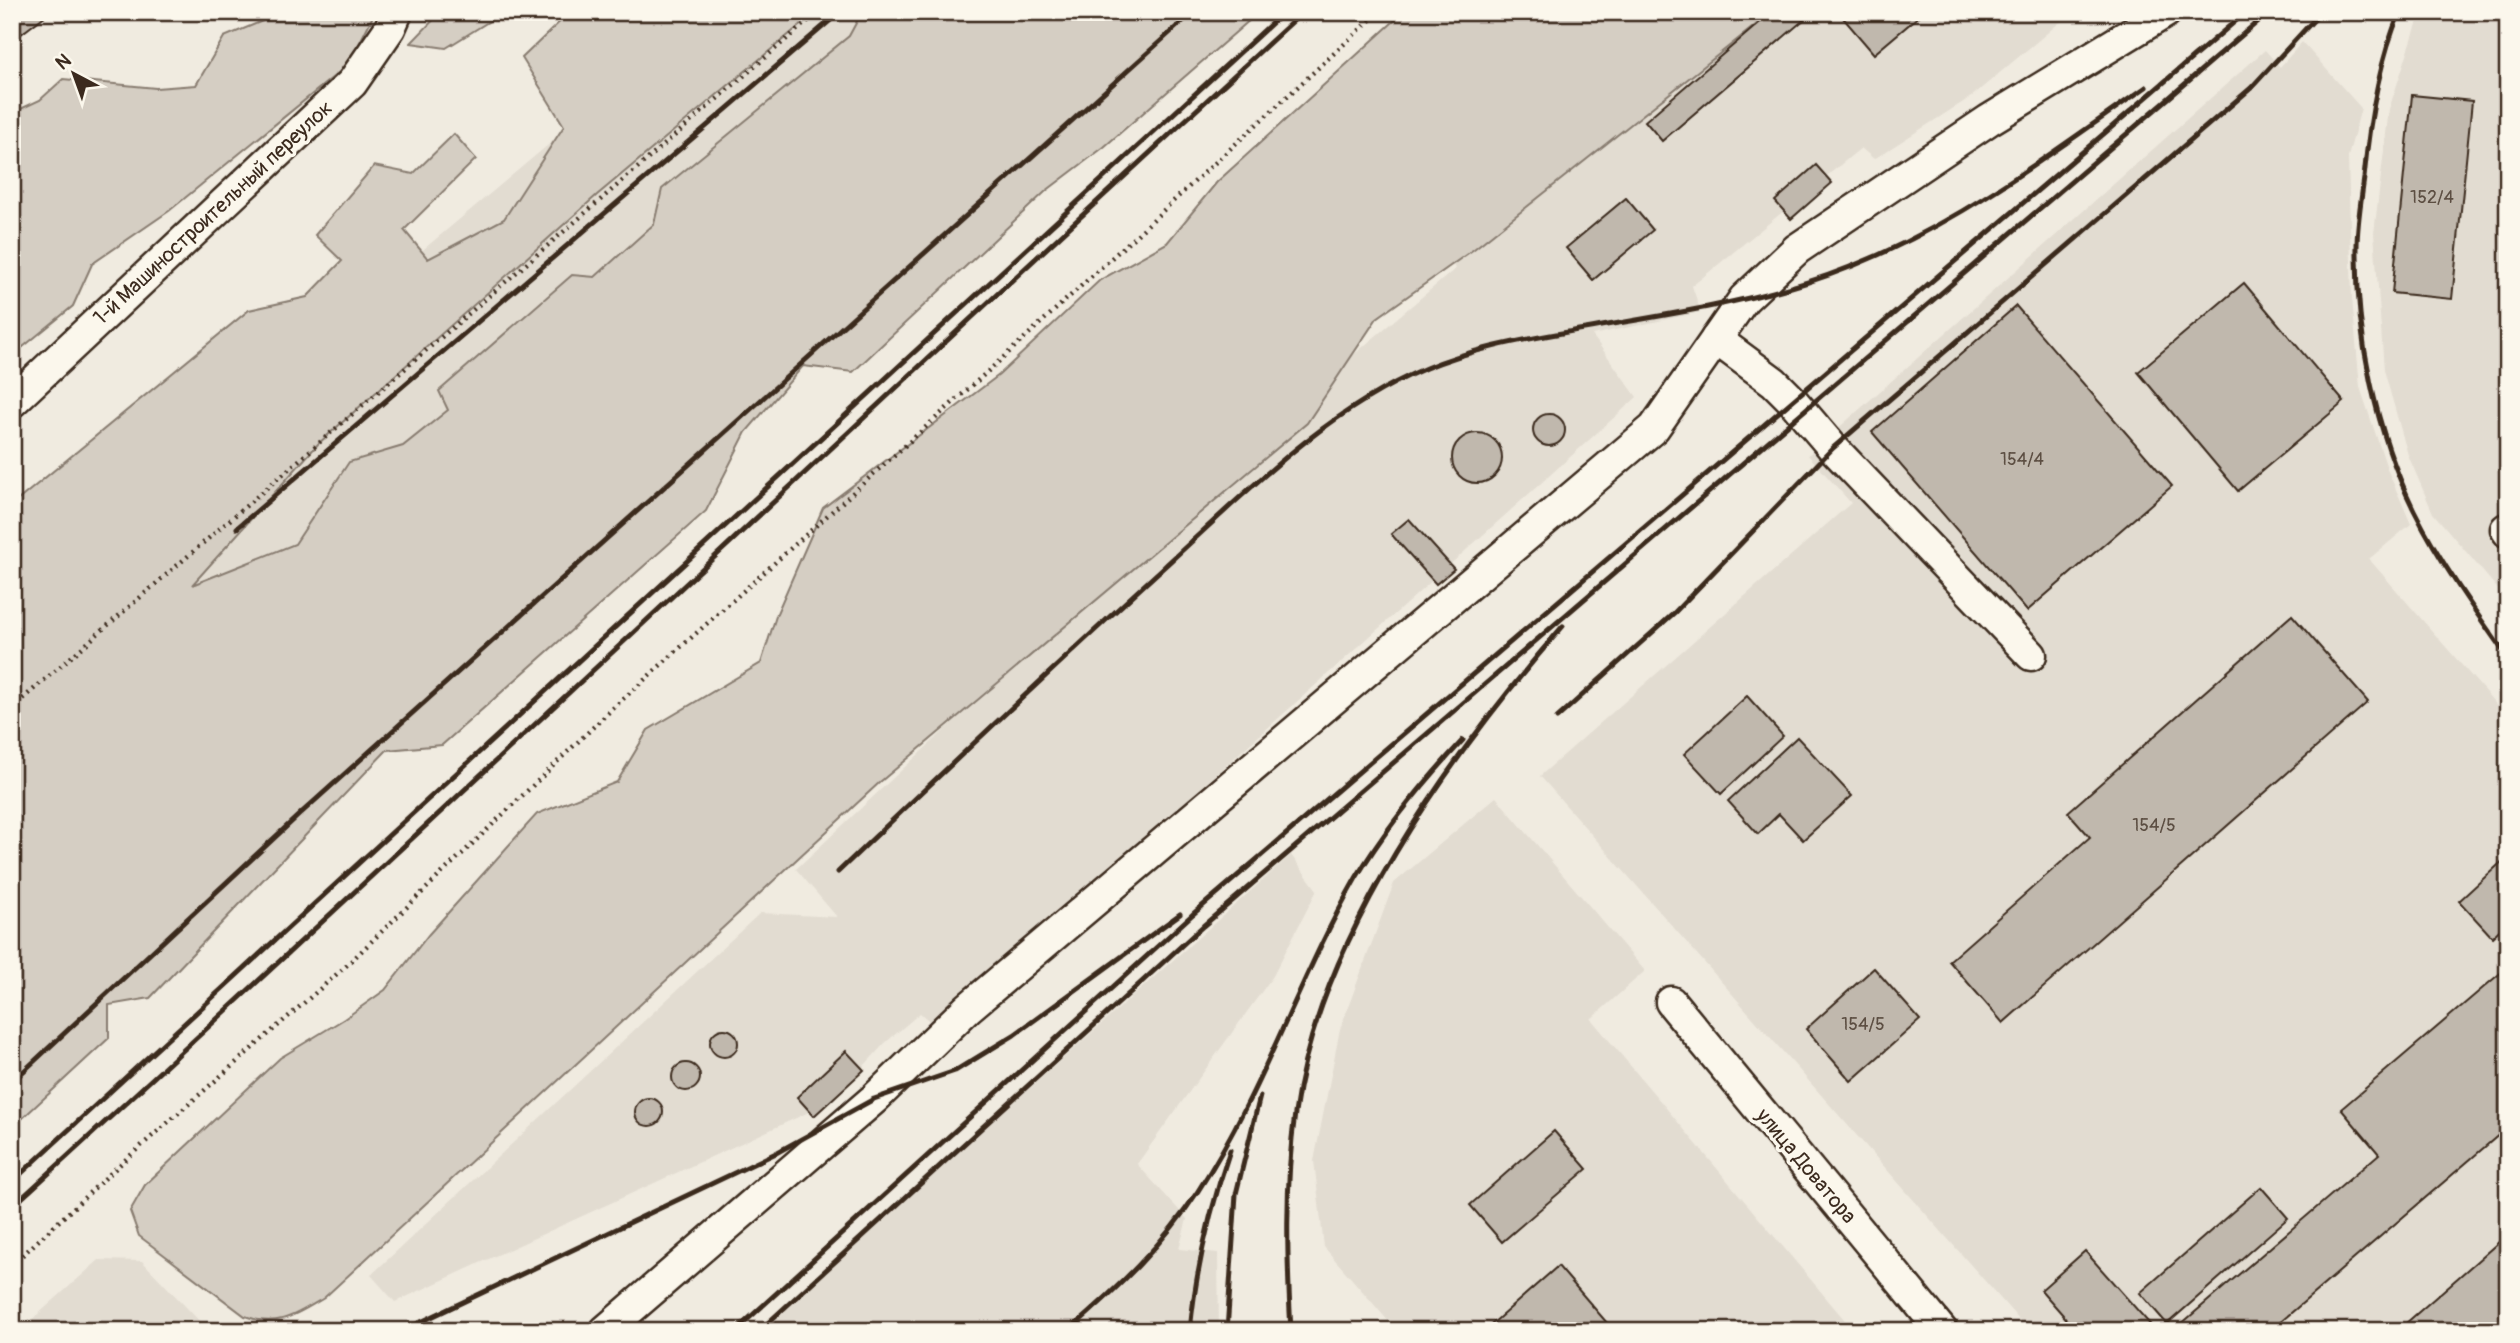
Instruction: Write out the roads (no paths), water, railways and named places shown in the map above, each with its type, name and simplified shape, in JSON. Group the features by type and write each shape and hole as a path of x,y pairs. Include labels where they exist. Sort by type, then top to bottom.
{"street":[{"name":"1-й Машиностроительный переулок","path":"12,402 352,83 390,28 397,12"},
{"path":"605,1331 874,1099 968,1008 1654,428 1744,299 1797,249 1989,120 2166,12"},
{"path":"1716,339 1774,382 1792,400 1833,449 2031,655"},
{"name":"улица Доватора","path":"1671,1002 1942,1331"}],"railway":[{"path":"237,528 840,12"},
{"path":"12,1082 300,814 1193,12"},
{"path":"12,1182 1284,12"},
{"path":"12,1207 1303,12"},
{"path":"735,1331 1193,914 2246,12"},
{"path":"759,1331 1203,926 2269,12"},
{"path":"1557,718 1674,613 1833,448 2251,88 2321,12"},
{"path":"2400,12 2386,52 2376,94 2358,221 2358,280 2364,348 2370,382 2388,448 2400,480 2446,567 2508,658"},
{"path":"838,872 1255,483 1354,407 1426,368 1476,351 1778,291 1855,265 1899,245 1984,198 2146,87"},
{"path":"1291,1331 1288,1222 1295,1113 1308,1048 1331,982 1360,917 1395,853 1477,733 1563,626"},
{"path":"1068,1331 1138,1266 1185,1211 1242,1115 1316,956 1356,878 1406,806 1463,740"},
{"path":"402,1331 776,1153 874,1099 955,1071 1014,1035 1180,914"},
{"path":"1227,1331 1236,1194 1260,1096"},
{"path":"1190,1331 1205,1239 1230,1150"}]}
